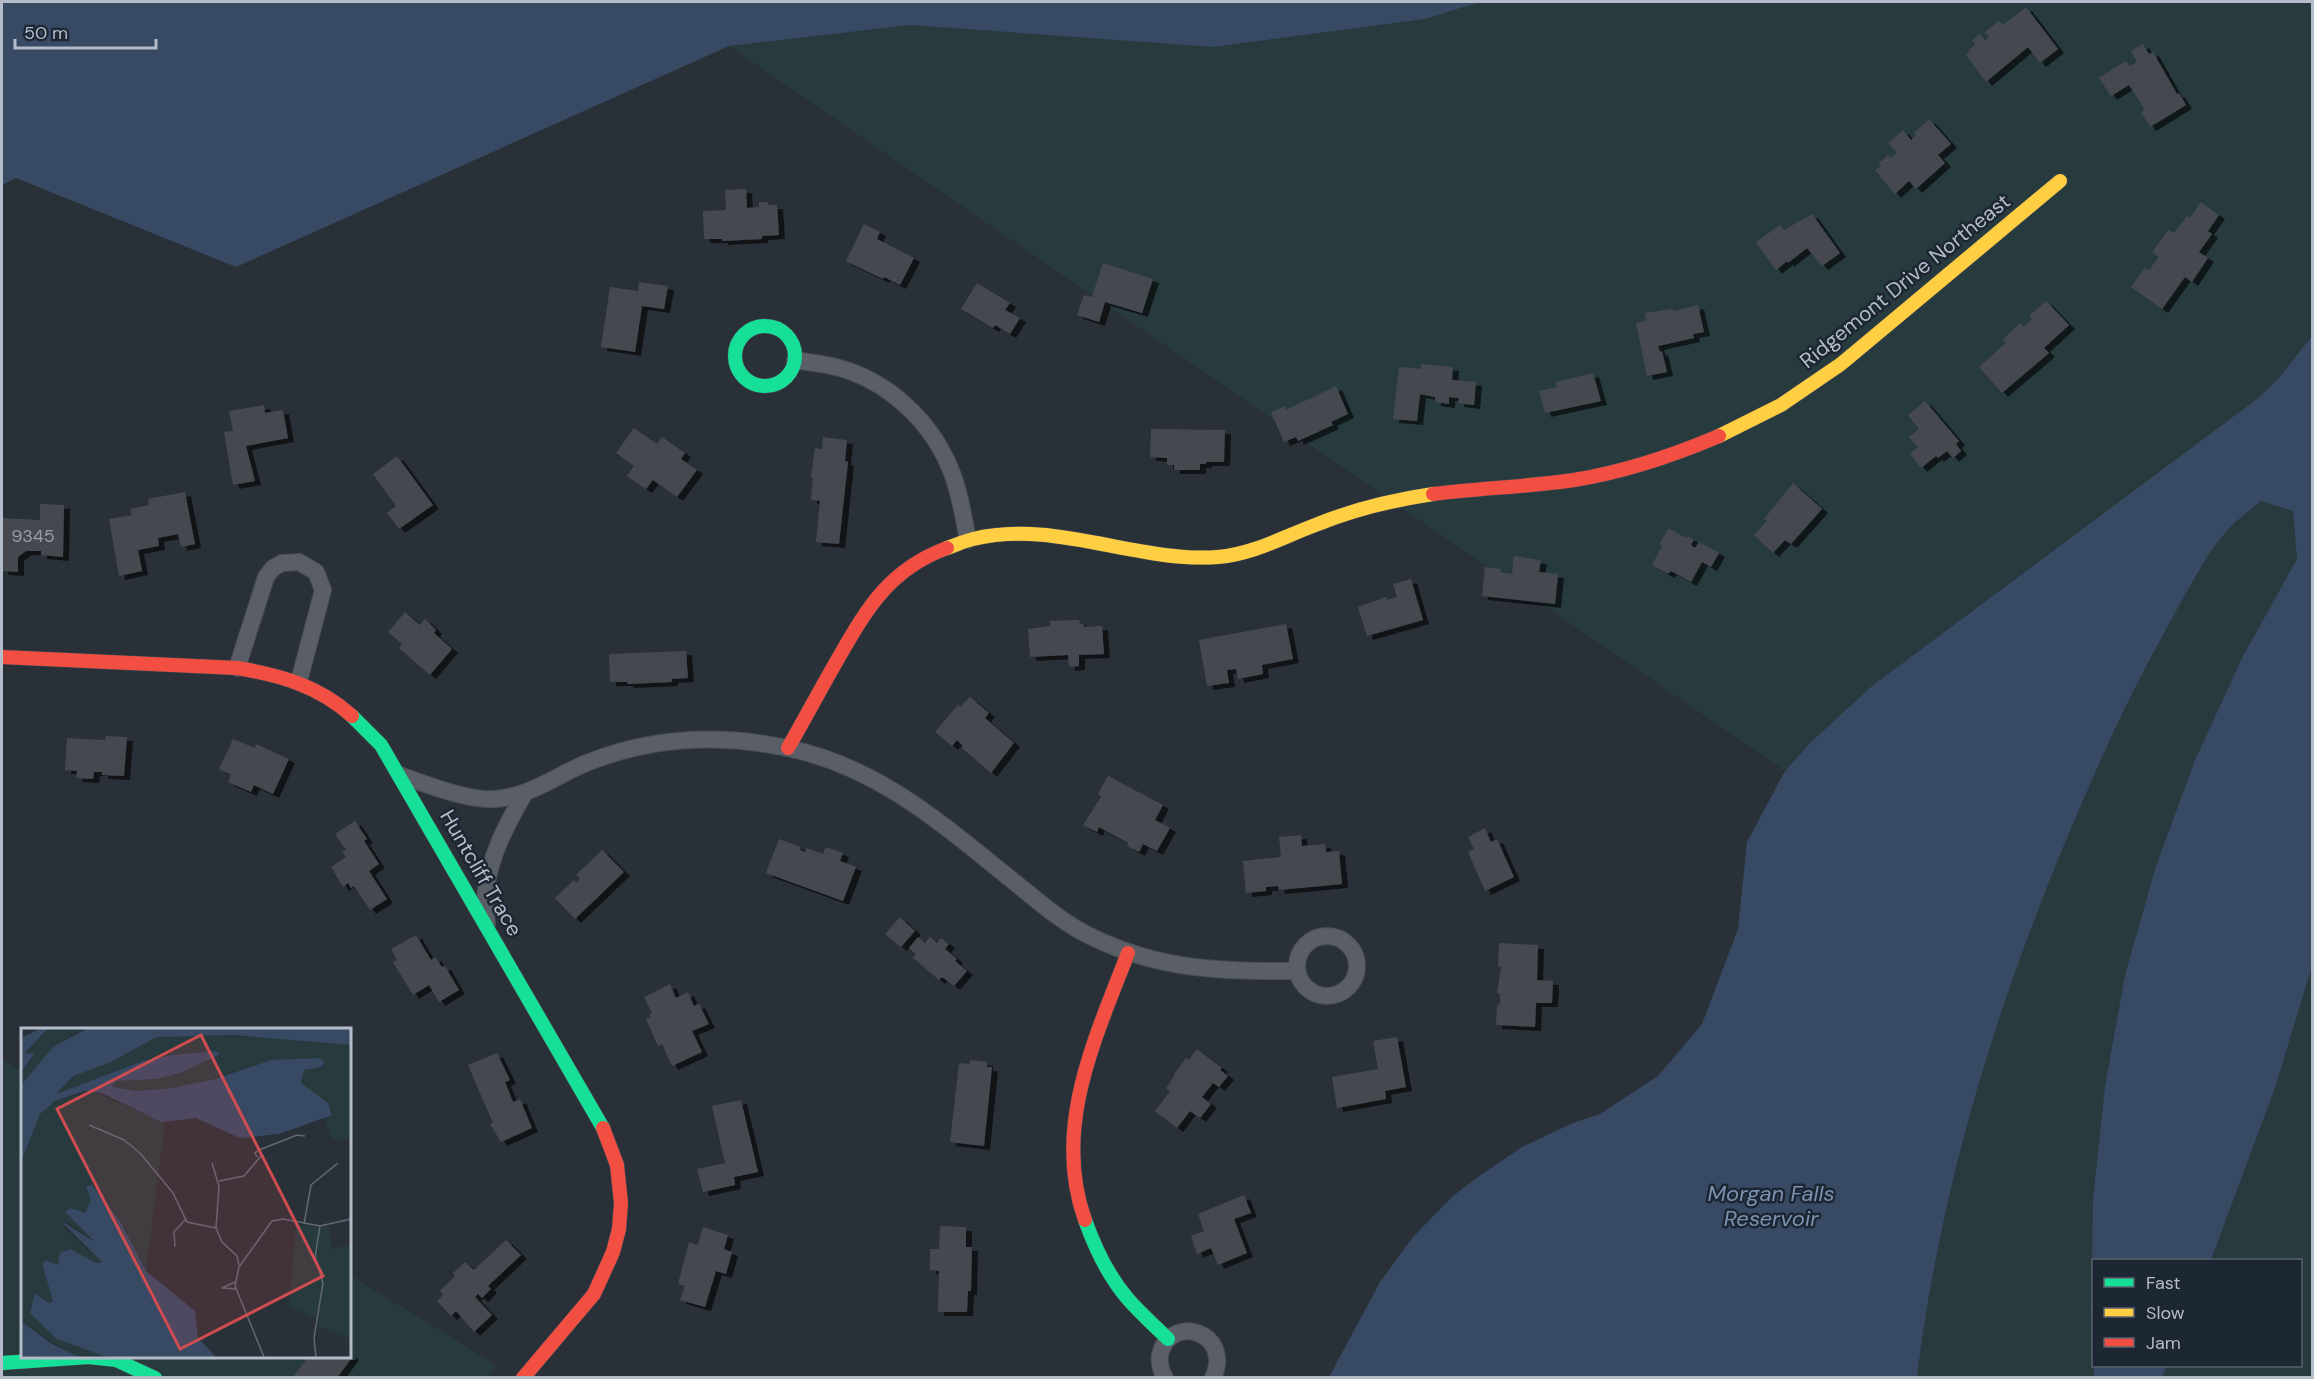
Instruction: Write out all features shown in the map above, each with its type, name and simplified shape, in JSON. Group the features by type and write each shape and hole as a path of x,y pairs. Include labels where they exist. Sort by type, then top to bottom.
{"street":[{"name":"Ridgemont Drive Northeast","path":"788,748 856,624 877,596 894,578 917,562 942,549 968,540 997,535 1025,534 1065,538 1175,557 1220,557 1261,548 1330,519 1386,502 1426,495 1556,483 1650,462 1737,428 1779,406 1812,385 1881,334 2060,181"},
{"path":"760,326 771,326 782,330 790,338 795,349 795,360 786,377 779,383 769,386 758,385 747,380 739,372 735,360 736,349 740,338 748,330 760,326"},
{"path":"795,360 837,367 866,378 894,395 918,417 938,442 951,469 959,494 968,540"},
{"path":"237,668 266,577 273,568 282,563 299,562 316,572 323,590 299,681"},
{"name":"Huntcliff Trace","path":"2,657 237,668 268,672 299,681 331,698 357,718 381,745 603,1127 617,1166 621,1203 614,1252 594,1294 523,1377"},
{"path":"400,775 438,788 493,799 524,794 590,762 655,743 721,739 788,748 842,765 898,792 926,811 1055,915 1090,936 1128,953 1187,968 1229,972 1297,971"},
{"path":"487,925 485,891 492,863 503,832 524,794"},
{"path":"1128,953 1081,1083 1073,1124 1072,1160 1080,1205 1095,1248 1118,1287 1168,1339"},
{"path":"1165,1377 1161,1372 1159,1360 1162,1349 1168,1339 1186,1331 1205,1335 1212,1342 1218,1354 1218,1366 1213,1377"},
{"path":"2,1363 74,1358"},
{"path":"98,1358 116,1360 156,1377"}],"green space":[{"path":"1480,2 2312,2 2312,336 2278,379 2257,399 1810,743 1785,771 729,46 910,25 1213,47 1424,19"},
{"path":"2260,501 2293,511 2298,559 2242,658 2195,760 2156,866 2125,975 2105,1086 2093,1199 2091,1312 2094,1377 1917,1378 1929,1295 1945,1212 1965,1131 2015,971 2077,815 2136,686 2201,566 2233,524"},
{"path":"2312,966 2312,1377 2162,1378 2167,1367 2302,1367 2302,1259 2211,1259 2275,1088"},
{"path":"2,1059 21,1071 21,1358 351,1358 351,1276 496,1365 487,1378 2,1377"}],"water":[{"path":"2,2 1480,2 1425,19 1213,47 910,25 729,46 236,267 16,178 2,185"},
{"name":"Morgan Falls Reservoir","path":"2312,336 2312,966 2275,1088 2211,1259 2092,1259 2092,1334 2091,1312 2093,1199 2105,1086 2125,975 2156,866 2195,760 2242,658 2297,559 2293,511 2261,501 2233,524 2212,549 2181,602 2115,729 2048,886 1990,1046 1967,1127 1946,1209 1917,1377 1329,1377 1380,1282 1413,1237 1453,1196 1522,1147 1573,1123 1600,1114 1658,1076 1702,1024 1738,929 1747,842 1785,771 1810,743 1872,686 2257,399 2278,379"},
{"name":"Morgan Falls Reservoir","path":"2094,1367 2167,1367 2162,1377 2094,1377"}],"building":[{"path":"2026,7 2058,49 2040,63 2028,47 1986,82 1966,55 1975,45 1972,40 1980,34 1985,40 1989,37 1985,32 1999,21 2003,25"},
{"path":"2143,44 2149,54 2153,52 2177,94 2179,93 2186,105 2150,127 2141,112 2145,110 2129,85 2111,96 2099,78 2126,61 2130,66 2137,62 2131,51"},
{"path":"1929,119 1951,144 1938,155 1945,163 1916,189 1909,181 1895,194 1875,170 1881,166 1879,163 1888,155 1890,158 1897,153 1888,143 1903,130 1911,140 1916,135 1914,133"},
{"path":"746,189 747,208 759,207 759,202 777,205 779,235 762,236 762,239 722,241 722,239 704,239 703,211 726,210 725,190"},
{"path":"2201,202 2219,215 2208,231 2212,234 2199,252 2208,258 2192,282 2185,277 2162,309 2131,287 2145,268 2149,270 2159,257 2152,252 2168,230 2174,233 2187,216 2190,218"},
{"path":"1812,214 1840,253 1822,266 1807,248 1776,270 1756,242 1780,225 1784,230"},
{"path":"864,224 880,232 877,239 914,258 900,285 846,261"},
{"path":"1103,263 1153,279 1142,313 1105,302 1099,322 1077,315 1084,295 1092,297"},
{"path":"639,282 668,286 664,309 642,306 635,352 601,347 610,287 638,291"},
{"path":"977,283 1010,303 1005,310 1020,318 1010,334 995,325 993,328 961,309"},
{"path":"2046,301 2069,325 2044,348 2049,353 2002,393 1979,367 2006,343 2003,339 2020,323 2024,327 2032,319 2029,316"},
{"path":"1698,305 1704,332 1693,334 1694,338 1658,346 1660,352 1662,351 1667,372 1647,376 1636,323 1646,321 1645,313 1672,309 1674,311"},
{"path":"1421,364 1453,367 1452,380 1476,382 1474,405 1458,403 1459,398 1449,397 1449,404 1435,402 1435,397 1420,394 1417,421 1393,419 1399,367 1421,369"},
{"path":"1593,373 1601,401 1545,413 1539,391 1557,387 1556,382"},
{"path":"1336,386 1348,414 1331,422 1333,425 1298,441 1296,437 1284,442 1271,412 1285,406 1286,410"},
{"path":"1925,401 1959,441 1956,444 1961,451 1953,458 1947,451 1938,458 1936,456 1921,468 1910,454 1918,447 1909,437 1919,429 1908,415"},
{"path":"264,405 265,413 283,410 288,438 246,446 255,481 233,485 224,432 233,431 229,411"},
{"path":"634,428 657,444 662,437 685,453 681,459 697,470 677,497 653,480 646,489 627,476 634,466 616,453"},
{"path":"1151,429 1225,430 1224,462 1200,464 1200,470 1174,470 1174,465 1167,465 1167,458 1150,457"},
{"path":"823,437 847,440 845,461 848,462 839,544 816,542 820,501 811,500 813,478 811,478 815,448 822,449"},
{"path":"397,456 433,505 399,529 387,513 396,506 373,474"},
{"path":"1793,483 1822,509 1791,544 1785,540 1773,553 1754,535 1767,521 1764,519"},
{"path":"185,492 195,544 181,547 178,534 158,538 159,546 138,550 142,571 119,576 109,519 132,515 130,509 149,505 148,499"},
{"path":"40,504 64,505 63,557 41,555 41,551 26,551 18,557 18,572 2,571 2,518 40,520"},
{"path":"1668,528 1694,540 1691,545 1695,548 1699,542 1719,553 1711,567 1702,562 1691,582 1671,571 1668,574 1652,565"},
{"path":"1514,556 1541,560 1539,572 1558,574 1555,604 1482,596 1485,567 1501,569 1500,572 1512,574"},
{"path":"1411,579 1423,620 1367,636 1358,607 1386,597 1387,600 1397,597 1393,584"},
{"path":"405,612 420,625 425,619 436,630 434,633 452,649 430,675 399,648 402,644 388,632"},
{"path":"1079,620 1084,627 1102,626 1104,654 1079,655 1079,666 1069,667 1068,655 1030,657 1028,629 1050,626 1050,621"},
{"path":"1286,624 1293,659 1262,665 1263,674 1238,679 1236,669 1227,670 1229,683 1207,686 1199,640"},
{"path":"686,651 688,678 672,679 672,682 628,684 627,682 610,682 609,654"},
{"path":"970,697 989,713 985,718 1014,743 991,773 962,748 963,746 957,740 952,746 935,732 958,705 960,707"},
{"path":"106,736 127,737 124,776 102,775 102,772 94,772 93,779 76,778 77,771 65,770 67,738 105,740"},
{"path":"233,739 255,748 256,744 289,759 273,794 254,785 251,792 228,782 231,775 219,769"},
{"path":"1108,776 1163,805 1155,820 1170,828 1157,851 1143,844 1139,852 1127,846 1128,843 1099,827 1097,832 1083,825 1101,797 1098,794"},
{"path":"355,821 367,839 364,841 379,864 369,871 387,899 370,910 354,886 351,888 348,883 343,887 331,867 346,857 342,852 346,850 335,834"},
{"path":"1485,828 1491,842 1497,839 1514,877 1485,891 1468,852 1474,849 1468,837"},
{"path":"1301,835 1302,846 1325,844 1326,852 1339,851 1342,884 1279,890 1278,886 1266,887 1266,891 1246,893 1243,861 1281,857 1279,837"},
{"path":"779,839 801,847 800,850 805,852 807,848 823,854 826,847 843,853 840,861 856,867 843,901 766,873"},
{"path":"602,850 624,872 575,919 555,898 574,880 576,883 580,879 576,875"},
{"path":"900,917 915,931 901,947 885,934"},
{"path":"416,935 431,960 435,957 442,967 445,966 459,990 439,1002 429,985 413,995 393,962 397,960 391,949"},
{"path":"918,937 925,943 930,937 937,943 941,938 949,944 945,949 967,971 954,986 942,977 939,980 913,958 916,954 909,948"},
{"path":"1499,943 1538,945 1537,980 1553,981 1552,1003 1536,1003 1535,1027 1496,1025 1497,1005 1500,1004 1500,994 1497,993 1501,967 1498,966"},
{"path":"670,984 676,998 688,992 694,1006 699,1004 709,1024 692,1031 702,1052 672,1066 662,1044 658,1046 646,1019 651,1017 649,1014 652,1013 644,997"},
{"path":"1397,1037 1406,1087 1385,1091 1386,1099 1337,1108 1332,1077 1378,1069 1373,1041"},
{"path":"1197,1049 1222,1068 1220,1070 1228,1076 1219,1087 1213,1083 1202,1097 1211,1104 1200,1118 1190,1111 1177,1128 1155,1111 1170,1091 1166,1088 1174,1074 1186,1058 1189,1060"},
{"path":"497,1053 510,1080 505,1082 513,1102 520,1099 532,1128 501,1142 490,1124 493,1123 468,1065"},
{"path":"970,1060 987,1062 987,1067 992,1067 984,1146 950,1142 959,1063 970,1064"},
{"path":"741,1100 758,1172 734,1177 735,1185 703,1192 697,1169 725,1163 712,1106"},
{"path":"1244,1195 1251,1213 1234,1219 1247,1253 1218,1265 1211,1248 1197,1254 1191,1236 1204,1231 1198,1214"},
{"path":"940,1226 966,1227 966,1247 972,1247 971,1291 968,1291 967,1312 938,1312 939,1271 930,1270 930,1249 939,1249"},
{"path":"703,1227 728,1235 724,1249 732,1252 726,1274 716,1271 705,1307 680,1300 685,1286 678,1284 689,1242 698,1245"},
{"path":"506,1240 521,1255 488,1286 491,1289 482,1298 478,1294 475,1297 492,1315 474,1332 456,1311 451,1316 437,1301 443,1295 440,1291 455,1276 453,1273 465,1262 474,1270"},
{"path":"351,1354 353,1356 337,1378 292,1378 307,1358 351,1358"}],"traffic: fast":[{"path":"759,326 771,326 782,331 790,339 795,356 793,368 782,381 771,386 759,386 748,381 740,373 735,362 735,350 740,339 748,331 759,326"},
{"path":"352,716 381,745 603,1128"},
{"path":"1085,1220 1114,1281 1168,1339"},
{"path":"2,1363 74,1358"},
{"path":"98,1358 116,1360 155,1378"}],"traffic: slow":[{"path":"1719,436 1781,405 1841,364 2060,181"},
{"path":"947,548 973,539 1004,534 1034,534 1065,537 1157,554 1218,557 1257,548 1360,509 1433,494"}],"traffic: jam":[{"path":"1433,494 1593,477 1648,462 1719,436"},
{"path":"788,748 868,610 893,581 908,568 947,548"},
{"path":"2,657 237,668 298,683 326,697 352,716"},
{"path":"1085,1220 1076,1186 1073,1152 1075,1118 1091,1051 1128,953"},
{"path":"523,1378 594,1294 613,1252 619,1229 621,1203 617,1165 603,1128"}]}
